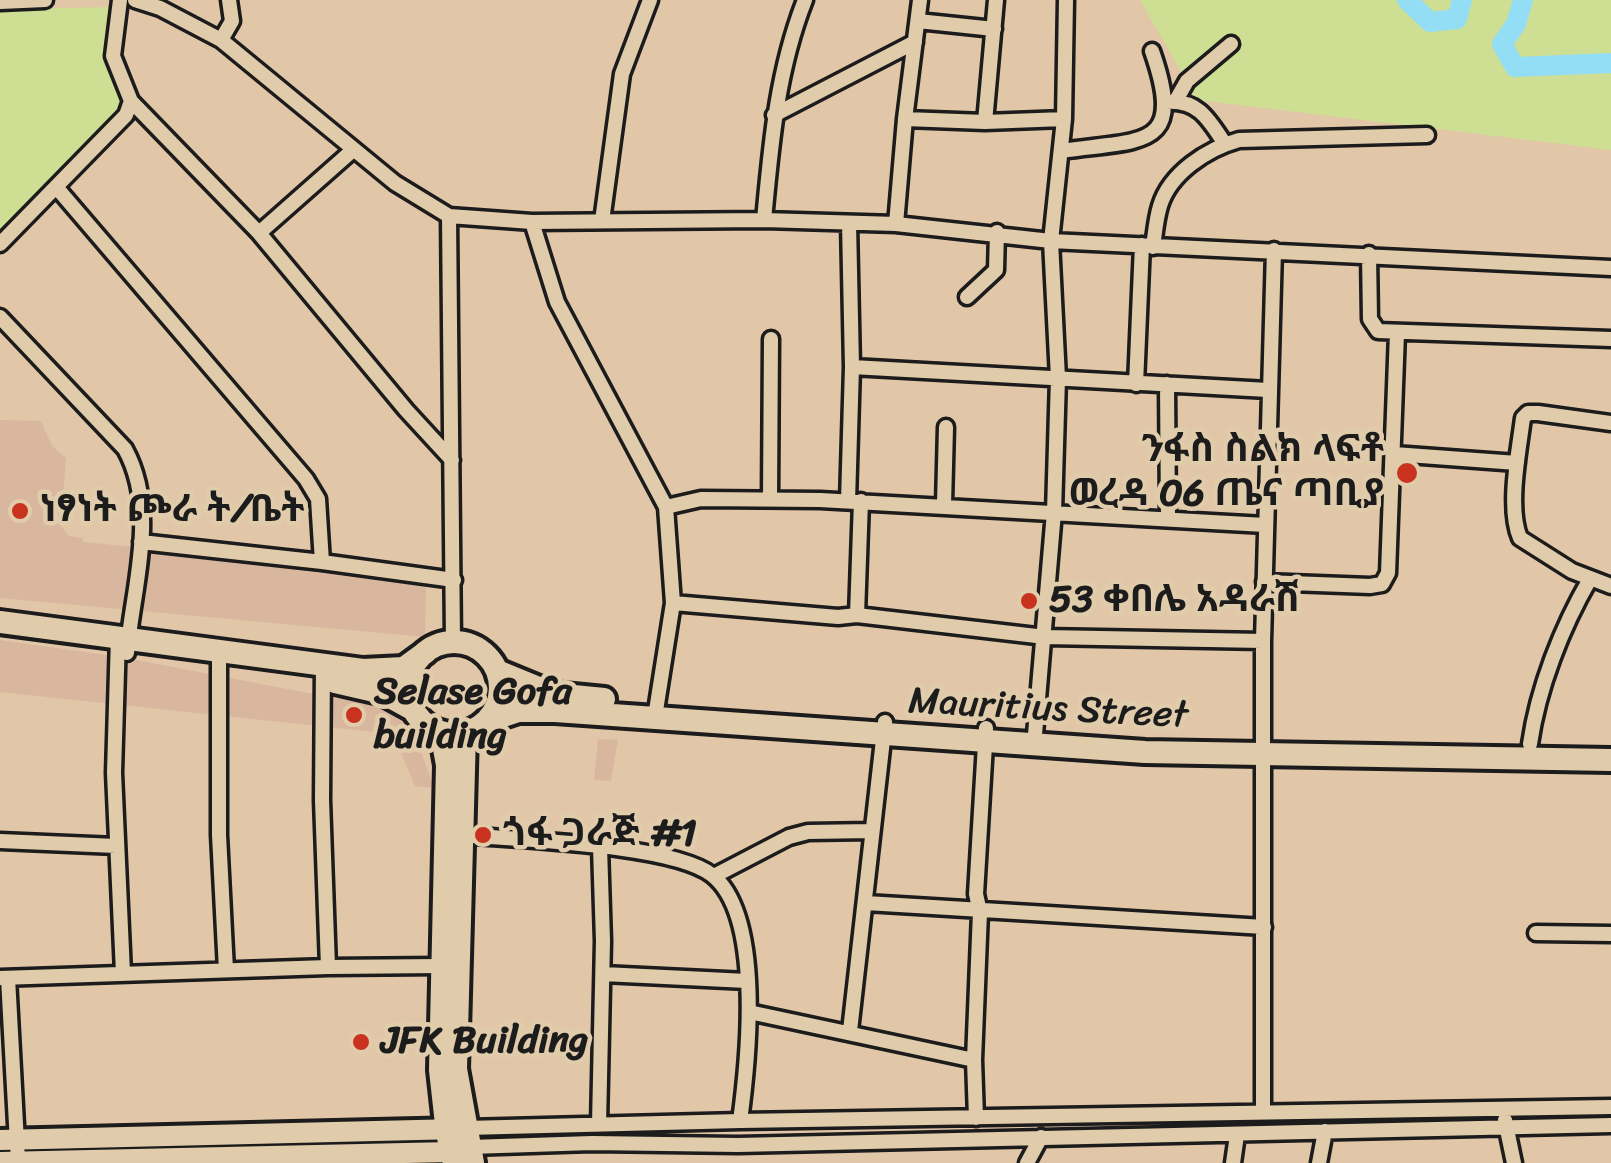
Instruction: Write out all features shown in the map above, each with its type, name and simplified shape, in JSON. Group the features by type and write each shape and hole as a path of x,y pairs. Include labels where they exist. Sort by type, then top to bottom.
{"main road":[{"path":"0,622 122,645 322,672 404,668 426,652 452,642 479,649 497,671 499,698 475,727 462,835 456,1069 460,1147"},
{"path":"0,635 122,645"},
{"path":"426,652 409,678 414,710 421,720 441,732 475,727"},
{"name":"Mauritius Street","path":"497,671 553,694 656,710 884,729 1034,739 1611,760"},
{"path":"322,672 364,686 414,710"},
{"name":"Mauritius Street","path":"475,727 518,712 656,710"},
{"path":"441,732 448,766 440,1070 460,1147"},
{"name":"Mauritius Street","path":"1262,748 1530,744 1611,748"}],"street":[{"path":"0,2 44,0"},
{"path":"120,0 113,56 131,102 259,233 452,460"},
{"path":"135,0 160,8 221,40 395,184 448,216 532,222 764,220 896,224 997,232 1051,241 1611,268"},
{"path":"221,40 232,20 229,0"},
{"path":"602,221 622,74 650,0"},
{"path":"764,220 774,115 791,34 805,0"},
{"path":"896,224 904,120 920,0"},
{"path":"986,122 996,0"},
{"path":"1034,739 1054,512 1058,378 1051,241 1064,120 1066,0"},
{"path":"918,22 994,30"},
{"path":"774,115 915,42"},
{"path":"1061,151 1122,142 1156,132 1187,81 1231,44"},
{"path":"1152,51 1171,102"},
{"path":"0,244 111,133 131,102"},
{"path":"1171,102 1198,108 1225,144"},
{"path":"904,120 1064,120"},
{"path":"1136,384 1148,246 1168,190 1200,157 1239,140 1426,135"},
{"path":"259,233 353,150"},
{"path":"57,188 306,480 318,499 322,562"},
{"path":"448,216 452,642"},
{"path":"532,222 557,302 666,507 673,603 656,710"},
{"path":"850,223 857,615"},
{"path":"967,297 996,270 997,232"},
{"path":"1263,1112 1262,641 1274,250"},
{"path":"1369,254 1373,328 1378,331 1611,339"},
{"path":"0,316 125,449 138,473 141,542 122,645 114,773 123,973"},
{"path":"1264,582 1370,586 1382,584 1388,573 1396,333"},
{"path":"770,498 771,339"},
{"path":"852,367 1268,390"},
{"path":"1167,384 1168,518"},
{"path":"1611,423 1528,413 1523,418 1516,462 1516,529 1520,538 1590,579 1611,586"},
{"path":"944,504 946,427"},
{"path":"1394,454 1516,462"},
{"path":"666,507 700,499 770,498 944,504 1265,525"},
{"path":"141,542 454,580"},
{"path":"1530,744 1567,622 1590,579"},
{"path":"673,603 838,617 857,615 1045,637 1262,641"},
{"path":"219,659 219,835 226,970"},
{"path":"322,672 328,967"},
{"path":"850,1031 884,729"},
{"path":"976,1118 974,1060 980,912 976,894 985,735"},
{"path":"714,876 789,837 808,832 872,831"},
{"path":"462,835 626,849 694,865 714,876 732,902 744,940 749,1012 740,1121"},
{"path":"0,841 116,846"},
{"path":"599,1124 603,974 600,848"},
{"path":"866,903 1264,927"},
{"path":"1536,933 1611,934"},
{"path":"9,1150 4,978 441,966"},
{"path":"603,974 747,981"},
{"path":"749,1012 974,1060"},
{"path":"9,1150 161,1161 261,1160 460,1147 599,1124 1611,1107"},
{"path":"1505,1108 1505,1128 1514,1163"},
{"path":"9,1150 738,1144 1611,1125"},
{"path":"1319,1163 1325,1131"},
{"path":"1233,1163 1237,1134"},
{"path":"1027,1163 1041,1136"},
{"path":"735,1163 738,1144"}],"shaded area":[{"path":"0,420 41,421 52,446 66,458 61,525 69,536 83,538 83,542 426,575 425,637 0,598"},
{"path":"0,640 121,657 407,712 434,788 415,786 393,734 0,692"},
{"path":"598,739 618,740 611,781 594,780"}],"green space":[{"path":"1140,0 1611,0 1611,150 1197,100"},
{"path":"113,7 105,50 121,109 0,234 0,9"}],"waterway":[{"path":"1407,0 1430,22 1457,19 1462,0"},
{"path":"1523,0 1516,24 1502,44 1515,67 1611,63"}],"place":[{"name":"ንፋስ ስልክ ላፍቶ ወረዳ 06 ጤና ጣቢያ","path":"1407,473"},
{"name":"ነፃነት ጮራ ት/ቤት","path":"20,511"},
{"name":"53 ቀበሌ አዳራሽ","path":"1029,601"},
{"name":"Selase Gofa building","path":"354,715"},
{"name":"ጎፋ ጋራጅ #1","path":"483,835"},
{"name":"JFK Building","path":"361,1042"}]}
